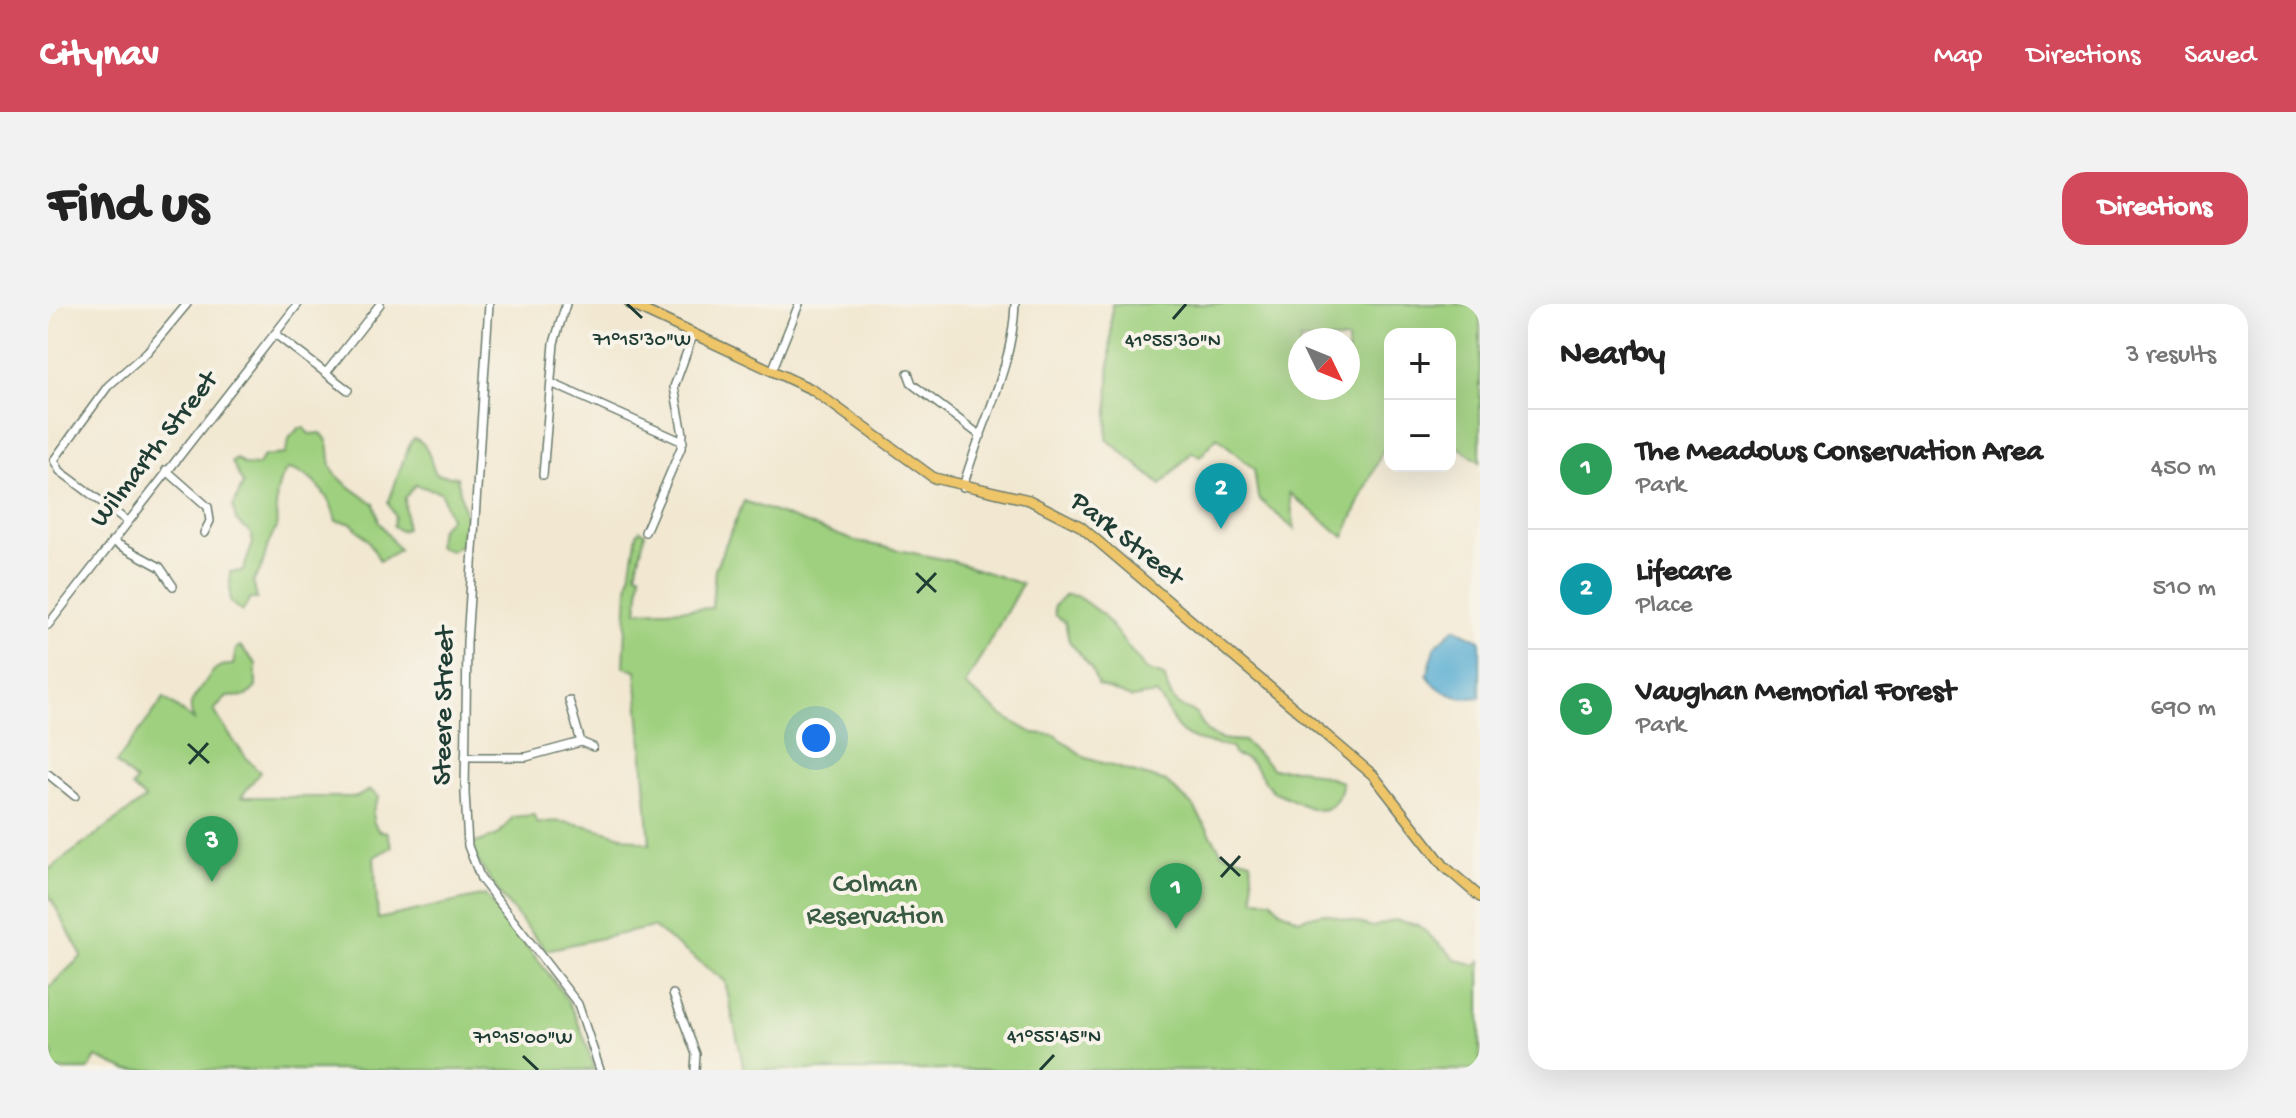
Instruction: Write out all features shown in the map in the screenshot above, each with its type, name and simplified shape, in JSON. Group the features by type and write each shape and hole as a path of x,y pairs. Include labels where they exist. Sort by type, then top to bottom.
{"main road":[{"name":"Park Street","path":"630,304 644,307 693,335 832,403 918,470 963,487 1029,500 1080,526 1373,775 1444,866 1480,897"}],"street":[{"path":"127,521 60,471 54,460 108,386 147,352 187,304"},
{"name":"Wilmarth Street","path":"48,625 298,304"},
{"path":"326,373 380,304"},
{"name":"Steere Street","path":"489,304 469,598 465,757 466,824 471,860 493,896 578,1004 600,1070"},
{"path":"543,475 557,327 566,304"},
{"path":"772,371 799,304"},
{"path":"963,487 996,400 1013,331 1015,304"},
{"path":"275,334 348,390"},
{"path":"645,532 683,442 674,387 693,335"},
{"path":"908,373 912,384 981,436"},
{"path":"551,383 683,442"},
{"path":"166,470 208,507 210,521 204,533"},
{"path":"112,541 160,567 173,586"},
{"path":"569,700 581,742"},
{"path":"465,757 526,757 581,742 593,747"},
{"path":"48,774 75,796"},
{"path":"673,994 696,1054 695,1070"}],"green space":[{"path":"1112,304 1480,304 1480,462 1456,445 1456,328 1384,328 1384,447 1344,537 1289,493 1295,530 1258,498 1254,469 1217,437 1200,457 1192,452 1161,485 1107,439"},
{"path":"299,428 304,428 309,434 321,433 329,447 333,470 346,484 374,503 379,522 399,550 380,561 368,540 351,523 336,521 330,503 312,481 288,469 278,490 277,528 253,581 257,599 250,599 242,612 230,602 230,572 243,571 253,543 251,533 236,521 233,507 243,484 232,462 237,459 244,465 257,466 264,456 285,454 290,437"},
{"path":"414,438 426,448 436,474 457,477 467,524 462,530 462,544 450,551 437,546 440,529 450,518 441,492 415,485 405,498 406,529 400,531 393,526 395,516 388,503"},
{"name":"Colman Reservation","path":"744,501 855,541 952,561 1022,584 965,685 1003,716 1033,733 1055,735 1086,758 1166,782 1194,807 1222,853 1251,861 1254,899 1271,900 1280,910 1299,919 1323,913 1373,927 1395,920 1418,925 1457,960 1476,965 1480,961 1480,1070 744,1070 725,981 653,927 546,950 504,900 470,849 473,844 498,835 513,817 534,815 537,824 577,824 650,844 636,670 624,667 628,588 637,534 640,530 645,533 636,573 641,575 637,611 712,608 715,569"},
{"path":"1065,595 1077,596 1103,615 1146,670 1164,676 1173,699 1195,714 1208,732 1221,739 1244,741 1273,769 1301,769 1342,782 1336,800 1323,810 1307,807 1274,792 1253,764 1235,756 1231,747 1202,742 1182,732 1156,694 1131,698 1098,685 1091,668 1069,641 1065,622 1055,615 1054,606"},
{"path":"240,646 256,664 256,687 247,696 227,697 214,710 260,772 241,797 357,797 370,790 379,797 373,810 374,822 379,831 387,832 392,847 374,857 378,919 485,895 563,995 586,1041 594,1070 127,1070 96,1057 88,1070 48,1070 54,1054 48,1049 48,988 82,956 48,893 48,870 145,799 132,787 136,781 116,763 164,698 194,720 191,705 194,697 215,670 233,665 236,649"}],"water":[{"path":"1455,628 1480,640 1480,697 1465,698 1450,694 1437,687 1427,675 1436,645"}],"place":[{"name":"Lifecare","path":"1221,529"},
{"name":"Vaughan Memorial Forest","path":"212,882"},
{"name":"The Meadows Conservation Area","path":"1176,929"}]}
